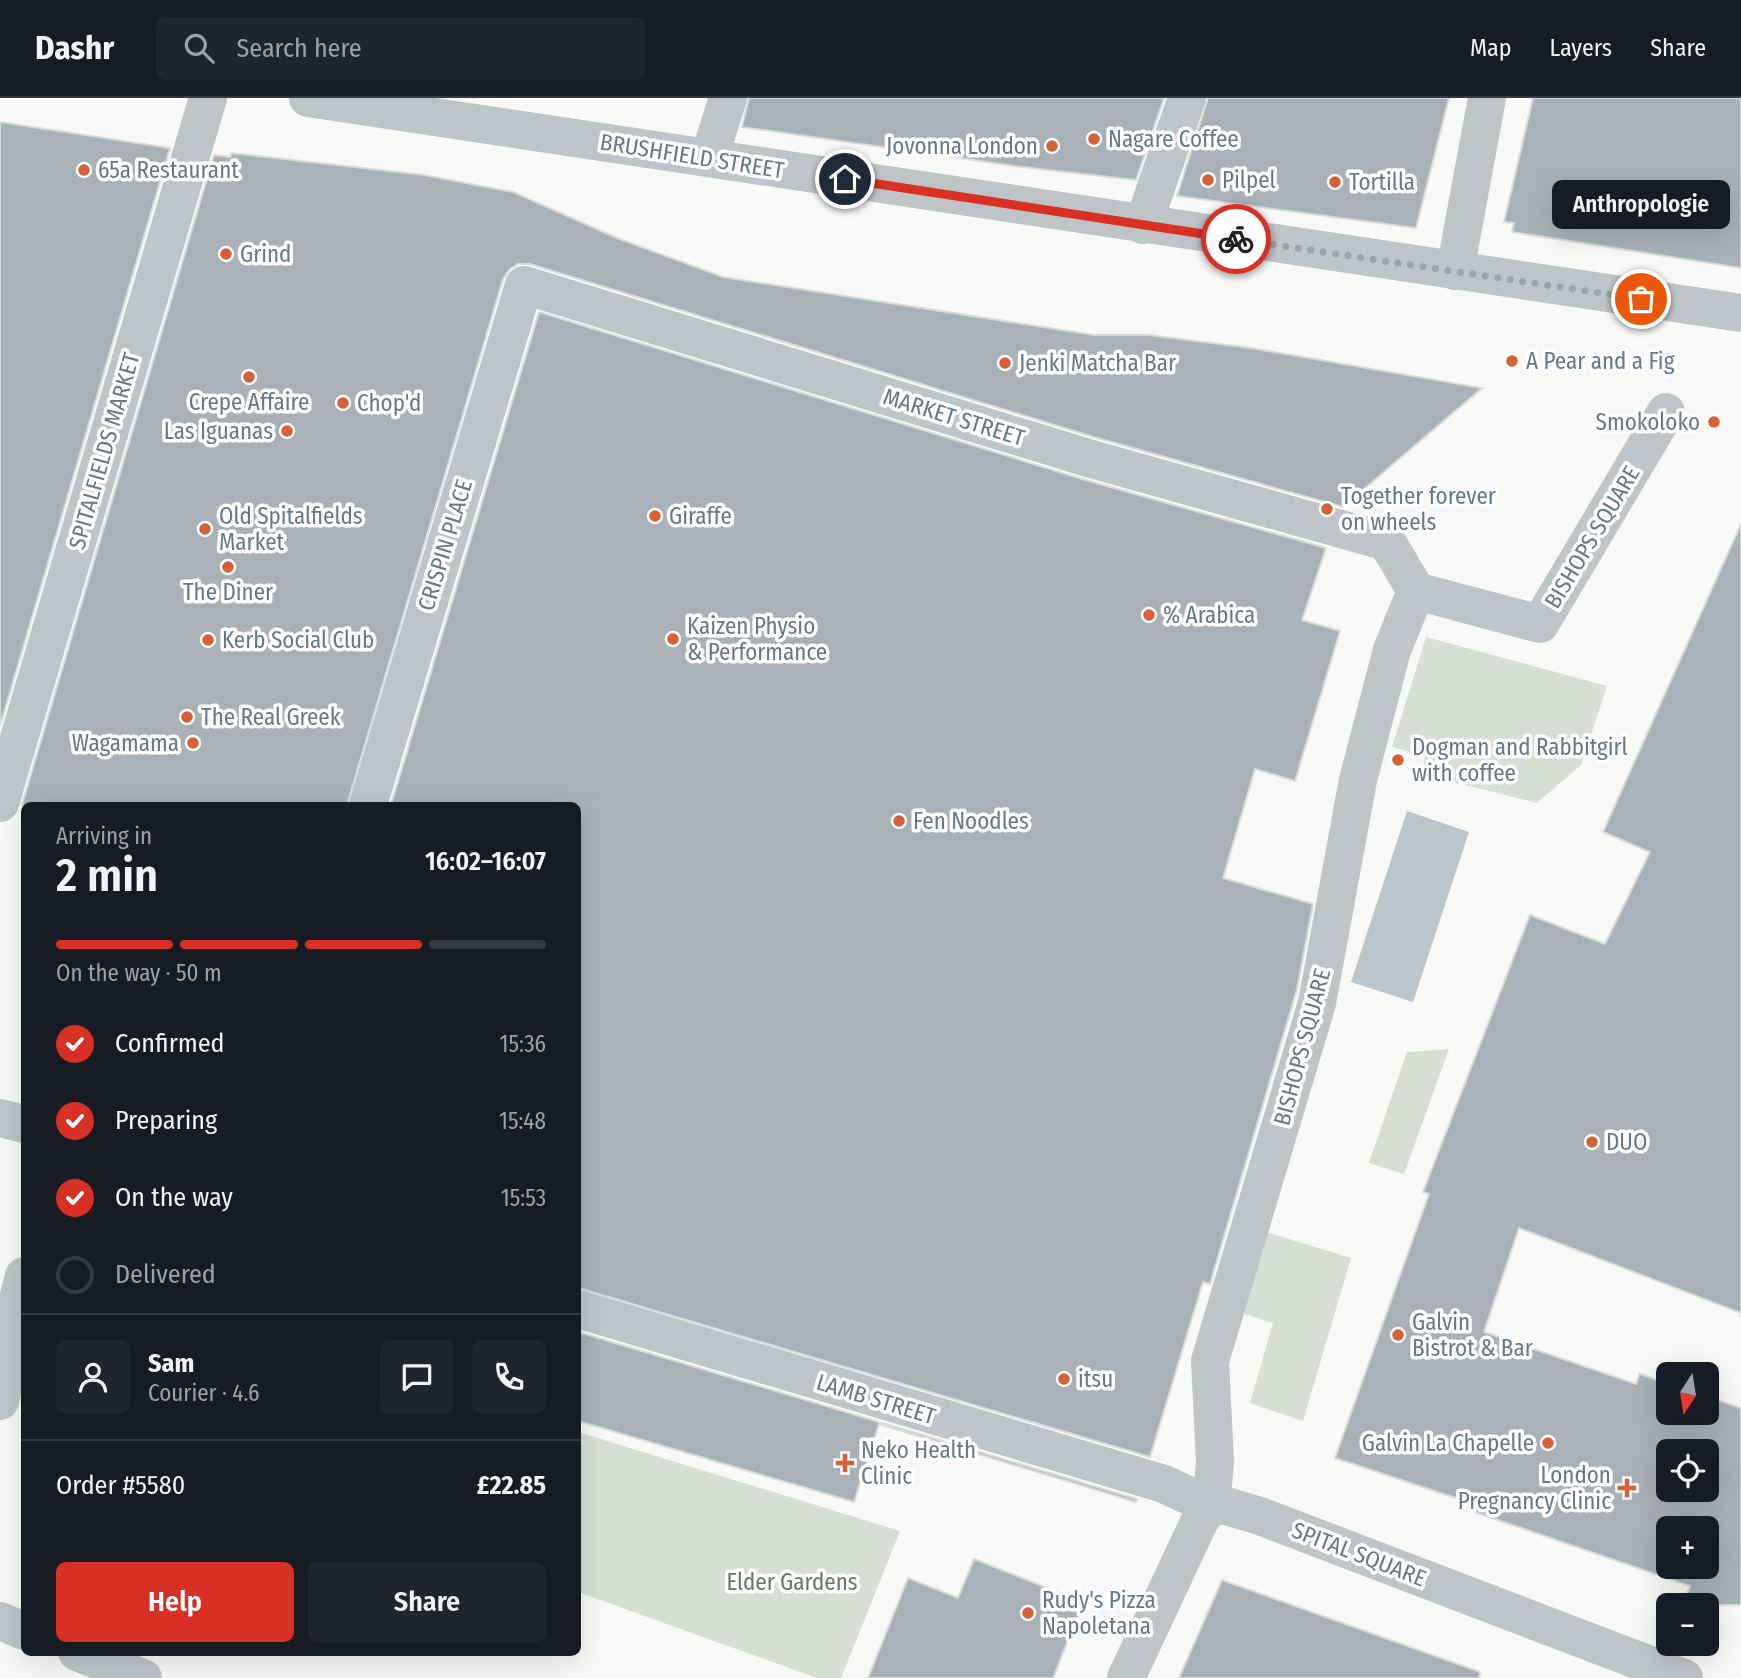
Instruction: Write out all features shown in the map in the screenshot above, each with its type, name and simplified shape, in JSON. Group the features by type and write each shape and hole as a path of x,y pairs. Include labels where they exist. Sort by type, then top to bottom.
{"street":[{"name":"SPITALFIELDS MARKET","path":"0,803 208,98"},
{"name":"BRUSHFIELD STREET","path":"308,98 1741,313"},
{"path":"709,158 728,98"},
{"path":"1143,225 1186,98"},
{"path":"1455,271 1488,98"},
{"name":"MARKET STREET","path":"524,285 1088,458 1387,542 1416,591"},
{"name":"CRISPIN PLACE","path":"369,802 524,285"},
{"name":"BISHOPS SQUARE","path":"1212,1506 1214,1425 1210,1361 1317,1003 1358,780 1392,650 1416,591 1540,624 1666,412"},
{"path":"0,1118 21,1123"},
{"path":"1,1400 9,1366 7,1342 21,1288"},
{"name":"LAMB STREET","path":"581,1310 1164,1484 1212,1506"},
{"path":"1126,1678 1200,1520 1212,1506"},
{"name":"SPITAL SQUARE","path":"1212,1506 1226,1506 1260,1516 1684,1678"},
{"path":"0,1621 21,1630"},
{"path":"87,1656 143,1678"}],"green space":[{"path":"1426,637 1607,686 1581,765 1537,803 1422,774 1425,756 1392,747"},
{"path":"1449,1049 1404,1174 1369,1163 1407,1052"},
{"path":"1263,1231 1351,1258 1303,1421 1250,1403 1273,1323 1235,1311"},
{"name":"Elder Gardens","path":"581,1433 900,1531 841,1678 817,1678 581,1593"}],"shaded area":[{"path":"1407,811 1469,832 1413,1002 1351,982"}],"building":[{"path":"749,98 1164,98 1136,180 1022,167 742,127"},
{"path":"1208,98 1449,98 1416,228 1177,196"},
{"path":"1533,98 1741,98 1741,268 1512,232 1514,223 1504,222"},
{"path":"0,122 170,148 0,726"},
{"path":"232,153 424,175 513,192 617,238 723,277 1094,335 1149,335 1251,348 1482,388 1343,507 1094,437 530,264 518,264 510,269 503,279 348,802 23,802 214,155 230,157"},
{"path":"539,312 1082,479 1326,548 1302,620 1340,631 1295,781 1255,769 1223,878 1313,904 1297,989 1210,1284 1203,1282 1150,1457 581,1289 581,802 392,802"},
{"path":"1741,524 1741,1313 1519,1228 1484,1332 1636,1384 1640,1374 1656,1380 1656,1425 1719,1425 1719,1400 1741,1408 1741,1605 1719,1605 1719,1593 1687,1593 1690,1586 1670,1579 1719,1579 1719,1516 1656,1516 1656,1574 1469,1510 1471,1503 1335,1458 1429,1194 1423,1192 1530,915 1605,944 1650,852 1603,832"},
{"path":"581,1333 1137,1499 1136,1502 879,1424 854,1502 581,1422"},
{"path":"974,1559 1083,1602 1053,1678 868,1678 908,1578 958,1598"},
{"path":"1222,1580 1480,1672 1479,1678 1179,1678"}],"way so far":[{"path":"1236,239 1641,299"}],"place":[{"name":"Nagare Coffee","path":"1094,139"},
{"name":"Jovonna London","path":"1052,146"},
{"name":"65a Restaurant","path":"84,170"},
{"name":"Pilpel","path":"1208,180"},
{"name":"Tortilla","path":"1335,182"},
{"name":"Grind","path":"226,254"},
{"name":"Anthropologie","path":"1641,299"},
{"name":"A Pear and a Fig","path":"1512,361"},
{"name":"Jenki Matcha Bar","path":"1005,363"},
{"name":"Crepe Affaire","path":"249,377"},
{"name":"Chop'd","path":"343,403"},
{"name":"Smokoloko","path":"1714,422"},
{"name":"Las Iguanas","path":"287,431"},
{"name":"Together forever on wheels","path":"1327,509"},
{"name":"Giraffe","path":"655,516"},
{"name":"Old Spitalfields Market","path":"205,529"},
{"name":"The Diner","path":"228,567"},
{"name":"% Arabica","path":"1149,615"},
{"name":"Kaizen Physio & Performance","path":"673,639"},
{"name":"Kerb Social Club","path":"208,640"},
{"name":"The Real Greek","path":"187,717"},
{"name":"Wagamama","path":"193,743"},
{"name":"Dogman and Rabbitgirl with coffee","path":"1398,760"},
{"name":"Fen Noodles","path":"899,821"},
{"name":"DUO","path":"1592,1142"},
{"name":"Galvin Bistrot & Bar","path":"1398,1335"},
{"name":"itsu","path":"1064,1379"},
{"name":"Galvin La Chapelle","path":"1548,1443"},
{"name":"Neko Health Clinic","path":"845,1463"},
{"name":"London Pregnancy Clinic","path":"1627,1488"},
{"name":"Rudy's Pizza Napoletana","path":"1028,1613"}],"route":[{"path":"845,179 1236,239"}]}
